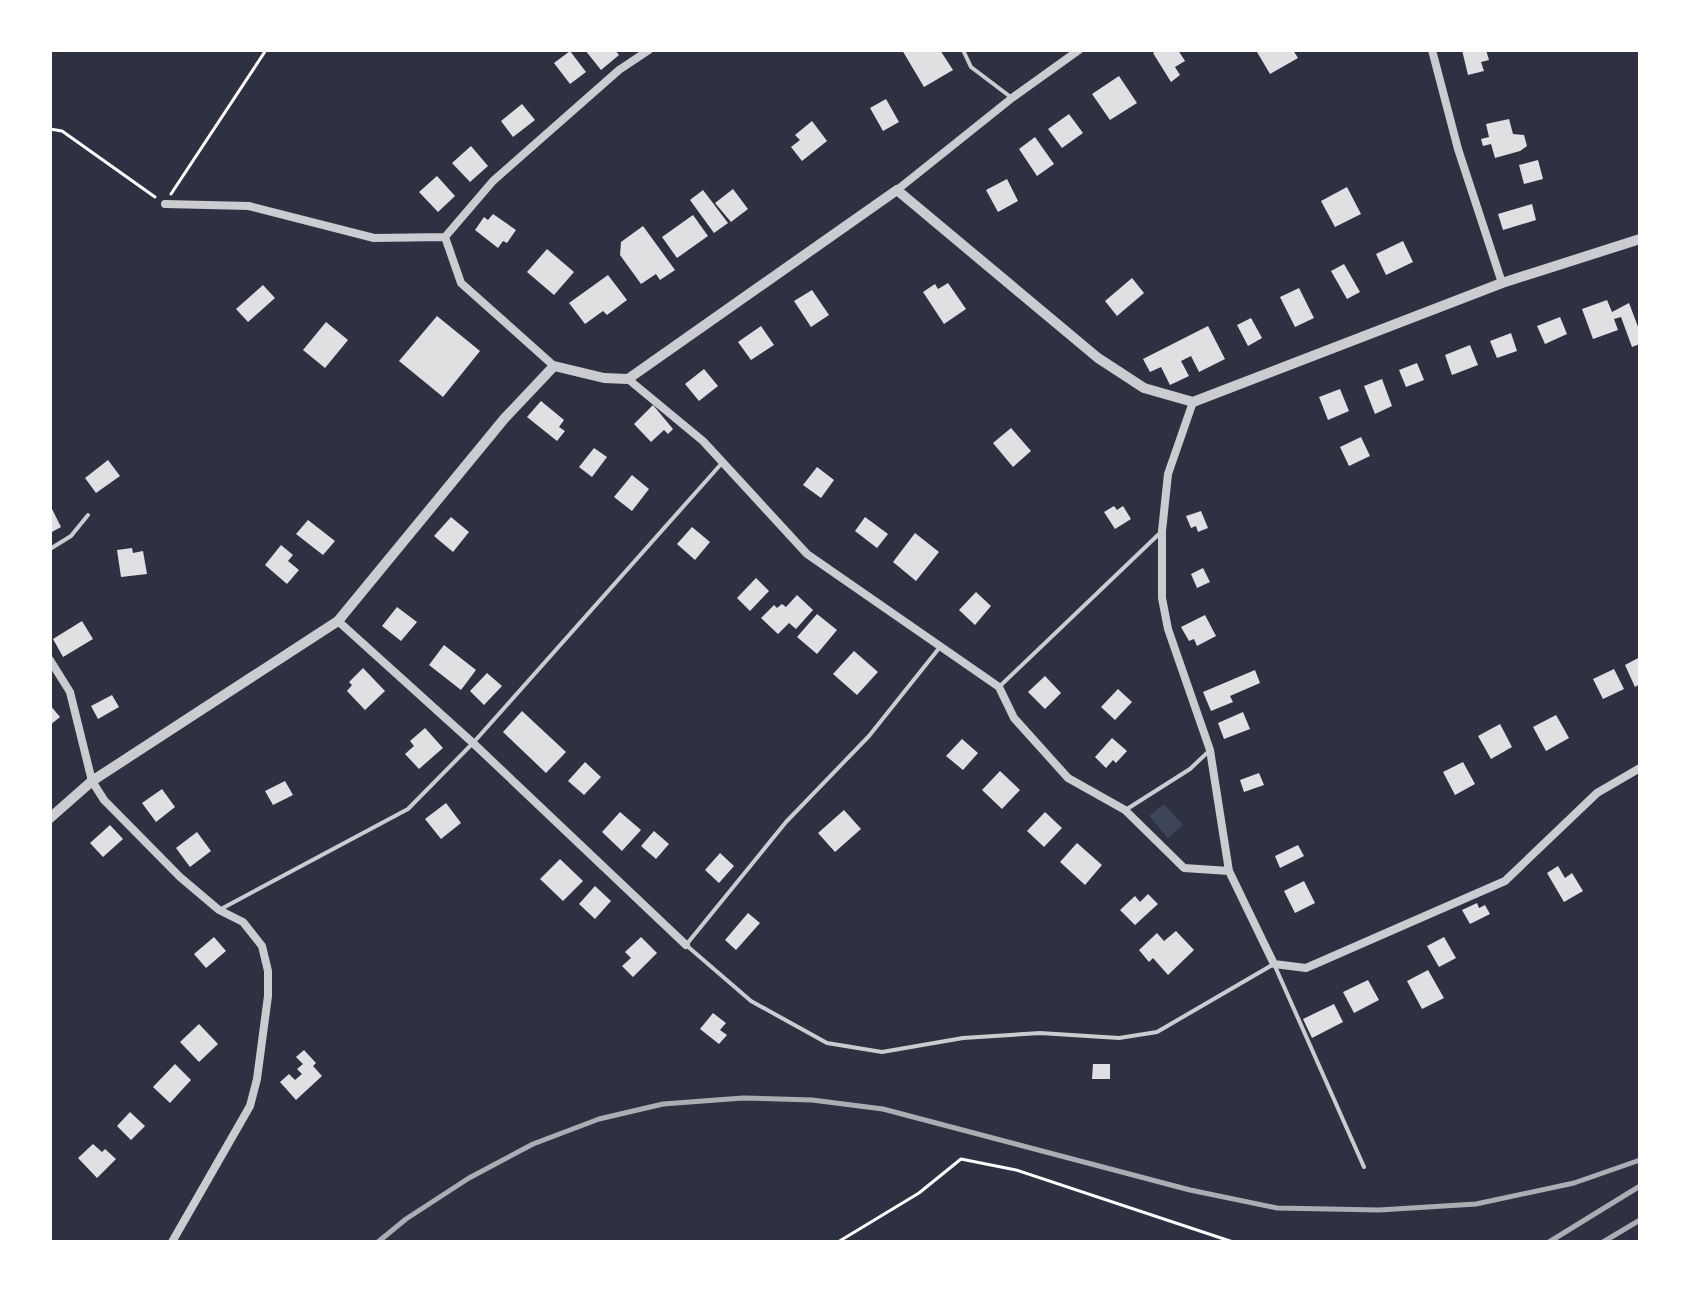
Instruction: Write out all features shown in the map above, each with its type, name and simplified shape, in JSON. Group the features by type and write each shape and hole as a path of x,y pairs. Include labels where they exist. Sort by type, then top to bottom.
{"street":[{"path":"165,204 249,206 374,238 445,237 493,181 619,70 649,50"},
{"path":"628,379 897,190 1012,98 1079,50"},
{"path":"1432,50 1458,149 1502,283"},
{"path":"897,190 1098,358 1144,388 1193,402 1502,283 1640,239"},
{"path":"445,237 461,283 554,366 604,378 628,379 703,441 807,554 999,687 1014,718 1068,778 1125,810 1184,868 1229,871"},
{"path":"50,818 92,781 338,621 504,419 554,366"},
{"path":"1193,402 1168,474 1162,531 1162,598 1168,629 1210,750 1229,871 1274,964 1306,968 1505,881 1597,793 1640,768"},
{"path":"338,621 473,743 686,945"},
{"path":"50,660 70,692 92,781 104,800 180,877 219,910 243,922 262,946 268,971 268,996 257,1079 250,1106 172,1242"}],"lane":[{"path":"963,50 971,67 1012,98"},
{"path":"219,910 408,809 473,743 722,462"},
{"path":"50,549 71,536 88,515"},
{"path":"999,687 1162,531"},
{"path":"942,645 869,736 786,822 686,945 751,1001 827,1043 882,1052 963,1038 1040,1033 1119,1038 1157,1032 1274,964 1364,1167"},
{"path":"1125,810 1190,769 1210,750"}],"path":[{"path":"50,129 62,131 165,204 266,50"},
{"path":"838,1242 919,1193 961,1159 1016,1170 1233,1242"}],"shaded area":[{"path":"1164,804 1183,825 1168,838 1149,816"}],"building":[{"path":"585,50 615,50 619,55 601,70"},
{"path":"902,50 940,50 953,70 924,87"},
{"path":"1178,50 1185,61 1175,67 1180,75 1171,82 1153,53"},
{"path":"1293,50 1298,58 1270,74 1257,52"},
{"path":"1462,50 1486,50 1489,60 1481,62 1484,71 1468,75"},
{"path":"570,51 586,72 570,84 554,63"},
{"path":"1119,76 1137,103 1110,120 1092,94"},
{"path":"886,99 899,122 883,131 870,108"},
{"path":"522,104 535,120 513,137 501,121"},
{"path":"1069,114 1083,133 1062,148 1048,129"},
{"path":"1509,119 1513,134 1524,135 1527,146 1495,158 1491,144 1483,146 1481,139 1489,137 1486,124"},
{"path":"812,121 827,141 802,161 791,147 800,140 795,135"},
{"path":"1035,137 1054,164 1037,176 1019,149"},
{"path":"471,146 488,166 470,182 452,163"},
{"path":"1538,160 1543,179 1524,184 1519,165"},
{"path":"437,176 455,196 438,212 419,192"},
{"path":"1007,179 1018,201 998,212 986,190"},
{"path":"1347,187 1361,214 1335,227 1321,201"},
{"path":"733,189 748,209 731,222 715,203"},
{"path":"703,190 728,223 714,233 690,200"},
{"path":"1532,204 1536,220 1503,230 1498,214"},
{"path":"493,214 516,230 507,243 503,241 498,248 475,230 484,217 488,220"},
{"path":"693,215 708,236 677,258 662,237"},
{"path":"643,226 675,270 660,280 656,274 641,284 620,255 621,242"},
{"path":"1403,241 1413,262 1386,275 1376,254"},
{"path":"547,249 574,272 554,295 527,272"},
{"path":"1344,264 1360,292 1347,299 1331,271"},
{"path":"608,275 627,300 607,315 603,311 585,324 569,303"},
{"path":"1132,278 1144,293 1117,316 1105,301"},
{"path":"948,283 966,309 944,324 923,292 935,284 938,289"},
{"path":"263,285 275,298 248,322 236,309"},
{"path":"1299,288 1314,318 1295,327 1280,297"},
{"path":"812,290 829,315 811,327 794,301"},
{"path":"1607,300 1612,312 1629,303 1640,332 1640,344 1632,347 1621,317 1614,319 1618,330 1593,339 1582,309"},
{"path":"437,316 480,351 443,397 399,361"},
{"path":"1560,317 1567,334 1545,344 1537,326"},
{"path":"1251,318 1262,338 1248,346 1237,325"},
{"path":"326,322 348,340 325,368 303,350"},
{"path":"761,326 774,345 751,360 738,342"},
{"path":"1208,326 1225,359 1199,372 1191,356 1181,361 1189,376 1170,385 1161,367 1150,372 1143,359"},
{"path":"1511,333 1517,351 1497,358 1490,341"},
{"path":"1470,345 1478,365 1452,375 1445,355"},
{"path":"1417,363 1424,380 1406,387 1399,370"},
{"path":"704,369 718,386 699,401 685,384"},
{"path":"1382,379 1392,406 1375,414 1364,386"},
{"path":"1340,389 1349,411 1328,420 1319,397"},
{"path":"541,401 564,420 559,427 565,431 557,441 527,417"},
{"path":"653,405 673,429 668,434 664,430 651,442 634,424"},
{"path":"1011,428 1031,451 1013,467 993,443"},
{"path":"1361,437 1370,456 1349,466 1340,447"},
{"path":"594,448 607,457 592,477 579,467"},
{"path":"108,460 120,476 96,493 85,478"},
{"path":"817,467 834,480 821,498 803,485"},
{"path":"632,475 649,489 632,511 614,497"},
{"path":"50,505 61,527 50,533"},
{"path":"1114,506 1117,510 1123,506 1131,519 1115,529 1104,512"},
{"path":"1201,511 1208,528 1198,532 1196,526 1191,528 1186,516"},
{"path":"451,517 469,532 453,552 434,536"},
{"path":"865,517 888,534 877,548 855,531"},
{"path":"308,520 335,541 323,555 296,534"},
{"path":"692,527 710,542 695,560 677,544"},
{"path":"915,533 939,552 916,581 893,562"},
{"path":"281,545 293,555 288,561 299,570 287,584 265,565"},
{"path":"132,548 133,553 143,551 147,574 121,577 117,550"},
{"path":"1203,568 1210,582 1197,588 1191,574"},
{"path":"756,578 769,591 750,611 737,598"},
{"path":"976,592 991,606 975,625 959,610"},
{"path":"797,595 813,610 796,629 789,623 778,634 761,618 774,605 777,608 782,604 786,607"},
{"path":"397,607 417,622 401,641 382,626"},
{"path":"817,614 837,630 817,654 797,637"},
{"path":"1205,615 1216,636 1197,646 1194,639 1189,641 1181,627"},
{"path":"82,621 93,639 63,657 53,639"},
{"path":"444,645 476,670 461,690 429,665"},
{"path":"854,651 878,672 857,695 833,674"},
{"path":"1640,657 1640,684 1635,687 1625,665"},
{"path":"363,668 385,691 365,710 347,691 352,685 349,682"},
{"path":"1614,669 1624,689 1603,699 1593,679"},
{"path":"1255,670 1260,683 1230,696 1233,702 1211,711 1203,692"},
{"path":"487,673 502,686 484,705 470,691"},
{"path":"1045,676 1061,693 1045,709 1028,692"},
{"path":"1118,689 1132,702 1115,720 1101,707"},
{"path":"112,695 119,707 98,719 91,706"},
{"path":"50,705 60,717 50,725"},
{"path":"522,711 566,752 546,773 503,732"},
{"path":"1243,712 1250,729 1224,739 1218,723"},
{"path":"1556,715 1569,738 1546,751 1533,727"},
{"path":"1500,724 1512,747 1491,759 1478,736"},
{"path":"425,728 443,748 419,769 405,754 414,746 410,741"},
{"path":"1112,738 1127,751 1116,763 1113,760 1106,768 1095,757"},
{"path":"962,739 978,753 963,770 946,756"},
{"path":"585,762 601,777 584,795 568,781"},
{"path":"1463,762 1475,784 1455,795 1443,772"},
{"path":"1000,771 1020,790 1002,809 982,790"},
{"path":"1259,773 1264,785 1244,792 1240,780"},
{"path":"285,781 293,795 273,805 265,791"},
{"path":"162,789 175,807 156,822 142,803"},
{"path":"446,803 461,823 441,839 425,819"},
{"path":"844,810 861,829 835,852 818,833"},
{"path":"620,812 641,830 622,851 602,832"},
{"path":"1045,812 1062,828 1044,847 1027,831"},
{"path":"110,825 123,839 103,857 90,843"},
{"path":"654,831 669,844 656,859 641,846"},
{"path":"197,832 211,851 190,867 176,848"},
{"path":"1077,843 1102,865 1085,885 1060,862"},
{"path":"1298,845 1304,856 1280,868 1275,856"},
{"path":"720,853 734,866 719,883 705,870"},
{"path":"560,859 583,881 563,901 540,879"},
{"path":"1558,866 1565,878 1572,873 1583,891 1564,902 1547,873"},
{"path":"1304,881 1315,903 1295,913 1284,891"},
{"path":"595,886 611,901 595,919 579,904"},
{"path":"1148,894 1158,904 1135,925 1120,910 1135,896 1140,902"},
{"path":"1477,903 1479,908 1485,905 1490,914 1470,924 1462,910"},
{"path":"748,913 760,923 736,950 725,940"},
{"path":"1176,931 1194,950 1168,975 1153,958 1149,962 1139,950 1157,933 1164,941"},
{"path":"214,937 226,951 206,968 194,954"},
{"path":"641,937 657,953 633,977 622,966 631,958 625,952"},
{"path":"1444,937 1456,958 1439,967 1427,946"},
{"path":"1428,970 1444,998 1422,1009 1407,981"},
{"path":"1368,980 1379,1000 1354,1013 1343,992"},
{"path":"1334,1004 1343,1022 1312,1038 1303,1019"},
{"path":"713,1013 726,1023 720,1030 727,1035 719,1044 700,1029"},
{"path":"199,1024 218,1044 199,1062 180,1042"},
{"path":"304,1050 316,1063 313,1066 322,1076 296,1100 280,1082 289,1074 295,1080 302,1074 297,1069 303,1064 296,1057"},
{"path":"175,1064 191,1080 170,1103 153,1087"},
{"path":"1093,1064 1110,1064 1110,1079 1092,1079"},
{"path":"130,1112 145,1126 131,1140 117,1126"},
{"path":"93,1144 116,1159 97,1178 78,1158"}],"railway":[{"path":"378,1242 406,1219 469,1178 533,1144 599,1119 663,1104 743,1098 812,1100 883,1109 1190,1190 1277,1208 1379,1210 1476,1204 1574,1183 1640,1160"},
{"path":"1549,1242 1640,1186"},
{"path":"1603,1242 1640,1220"}]}
